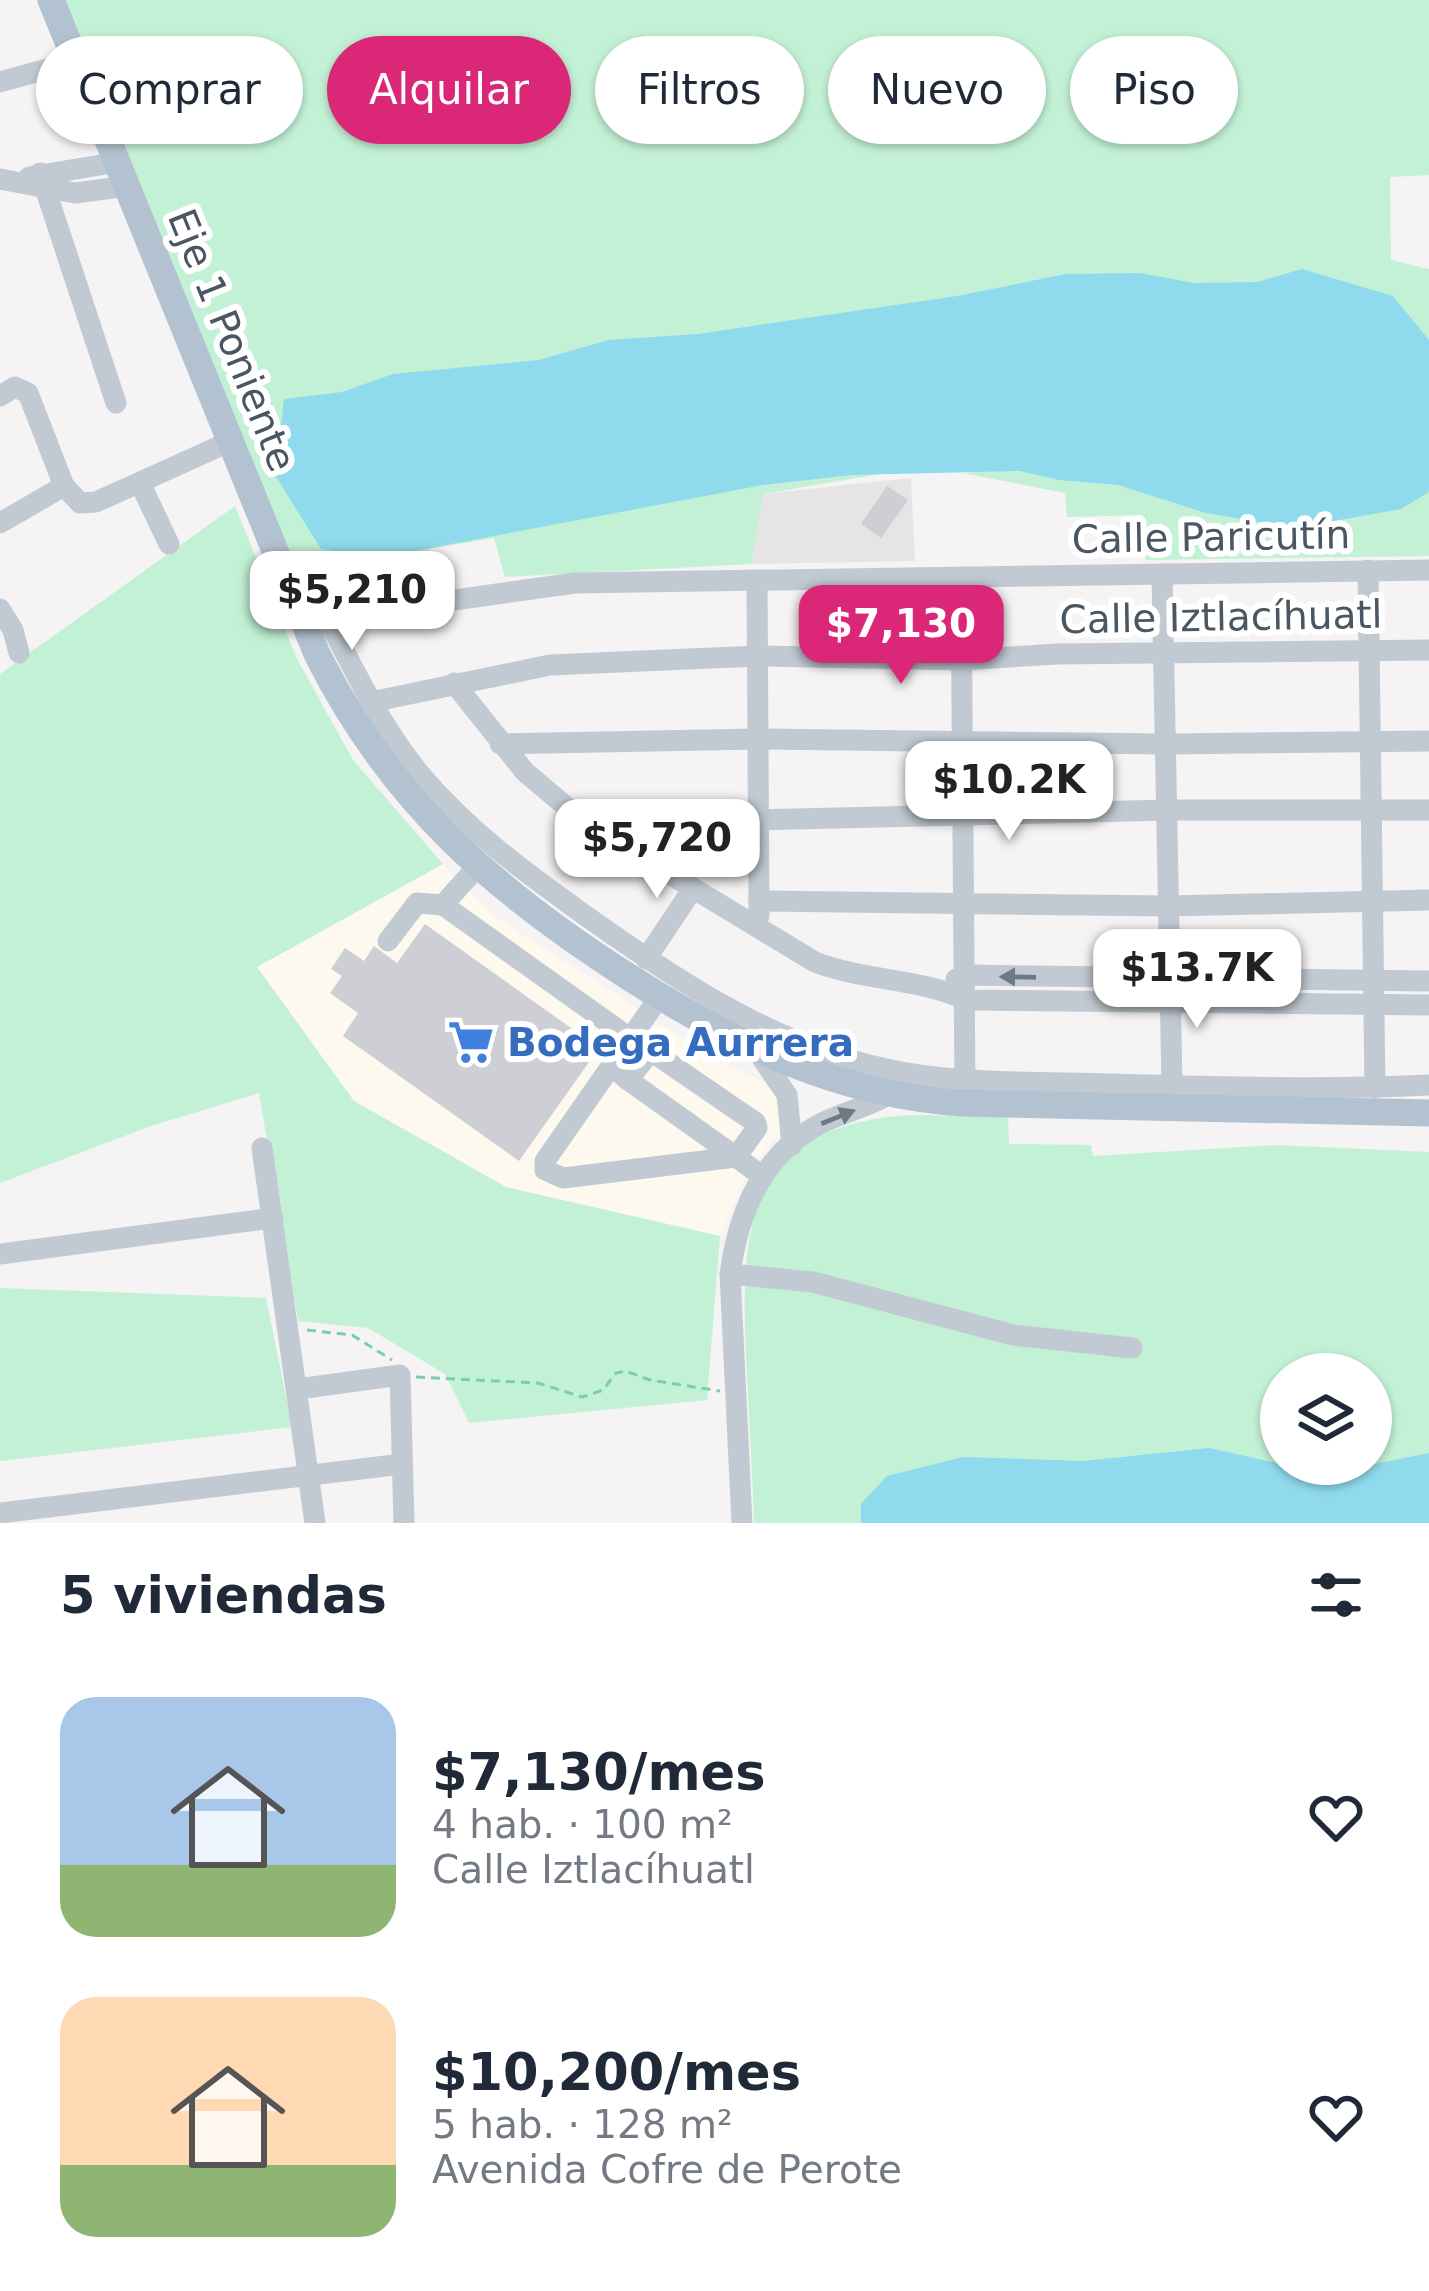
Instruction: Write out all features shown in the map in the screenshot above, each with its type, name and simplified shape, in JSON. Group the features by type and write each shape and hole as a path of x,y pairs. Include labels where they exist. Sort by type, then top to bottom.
{"main road":[{"name":"Eje 1 Poniente","path":"51,0 66,36"},
{"name":"Eje 1 Poniente","path":"111,144 341,703 384,767 440,833 477,867 593,954 758,1052 816,1076 888,1095 1429,1113"}],"street":[{"path":"0,82 36,72"},
{"path":"27,180 75,193 123,174"},
{"path":"27,180 116,403"},
{"path":"0,396 15,387 28,393 64,486 74,500 88,504 231,442"},
{"path":"140,483 169,544"},
{"path":"0,523 64,486"},
{"path":"1368,570 1375,1088"},
{"name":"Calle Paricutín","path":"327,618 546,585 1429,570"},
{"path":"1162,574 1172,1085"},
{"path":"961,577 964,1099"},
{"path":"757,580 760,928"},
{"path":"289,586 317,604 327,618 370,702 421,775 501,855 646,959 719,1006 782,1036 900,1071 964,1099 1172,1085 1429,1085"},
{"path":"0,609 19,652"},
{"name":"Calle Iztlacíhuatl","path":"370,702 550,664 758,656 962,660 1429,650"},
{"path":"454,683 500,744 587,824 814,962 843,973 938,987 967,1000 1170,992 1374,994 1429,1005"},
{"path":"500,744 758,739 1168,744 1429,741"},
{"path":"587,824 1168,810 1429,810"},
{"path":"443,905 477,867"},
{"path":"646,959 692,890"},
{"path":"759,901 1169,906 1429,900"},
{"path":"388,941 418,903 443,905 631,1039"},
{"path":"938,987 966,975 1170,992"},
{"path":"1374,994 1429,981"},
{"path":"620,1073 631,1039 660,997"},
{"path":"652,1051 758,1128 736,1157 563,1178 544,1169 544,1161 620,1073 652,1051"},
{"path":"758,1052 787,1095 792,1144"},
{"path":"620,1073 763,1176"},
{"path":"742,1523 730,1274 746,1202 792,1144 817,1126 888,1095"},
{"path":"262,1148 315,1523"},
{"path":"0,1254 273,1218"},
{"path":"730,1274 813,1282 1013,1334 1132,1348"},
{"path":"298,1389 400,1376 404,1523"},
{"path":"0,1513 402,1464"}],"path":[{"path":"288,1329 352,1335 387,1355 400,1376 538,1383 583,1397 602,1390 616,1373 626,1371 650,1380 735,1392"}],"shaded area":[{"path":"911,478 915,561 751,564 762,494"},
{"path":"443,864 496,917 712,1057 771,1085 783,1097 783,1129 748,1171 720,1236 506,1187 354,1101 256,967"}],"green space":[{"path":"65,0 1429,0 1429,175 1390,177 1391,260 1429,269 1429,556 1146,560 1143,515 1067,517 1065,493 963,473 1013,470 973,458 763,494 751,564 505,577 494,538 429,549 436,588 351,603 317,588 295,568 123,144 303,144 303,36 80,36"},
{"path":"235,506 297,659 353,760 443,864 257,967 354,1101 506,1187 720,1236 707,1400 469,1423 445,1374 368,1328 298,1321 259,1093 151,1126 0,1183 0,674"},
{"path":"908,1115 1008,1116 1009,1144 1091,1145 1093,1156 1275,1145 1429,1152 1429,1523 754,1523 745,1308 752,1224 765,1190 785,1161 814,1139 855,1123"},
{"path":"0,1288 266,1298 292,1427 0,1461"}],"water":[{"path":"1302,269 1393,296 1429,340 1429,492 1401,509 1295,528 1206,513 1118,485 1020,471 851,475 763,485 383,557 321,549 275,475 284,399 342,392 393,374 539,360 608,340 698,334 957,296 1066,274 1140,273 1194,283 1257,282"},
{"path":"1209,1448 1260,1459 1260,1485 1392,1485 1392,1461 1429,1453 1429,1523 861,1523 861,1504 887,1476 963,1457 1083,1461"}],"building":[{"path":"887,486 908,500 881,538 861,524"},
{"path":"449,558 453,585 434,588 431,561"},
{"name":"Bodega Aurrera","path":"425,924 599,1048 519,1161 343,1036 358,1013 330,993 342,976 331,969 345,948 364,961 374,946 397,963"}],"place":[{"name":"Bodega Aurrera","path":"471,1042"}]}
